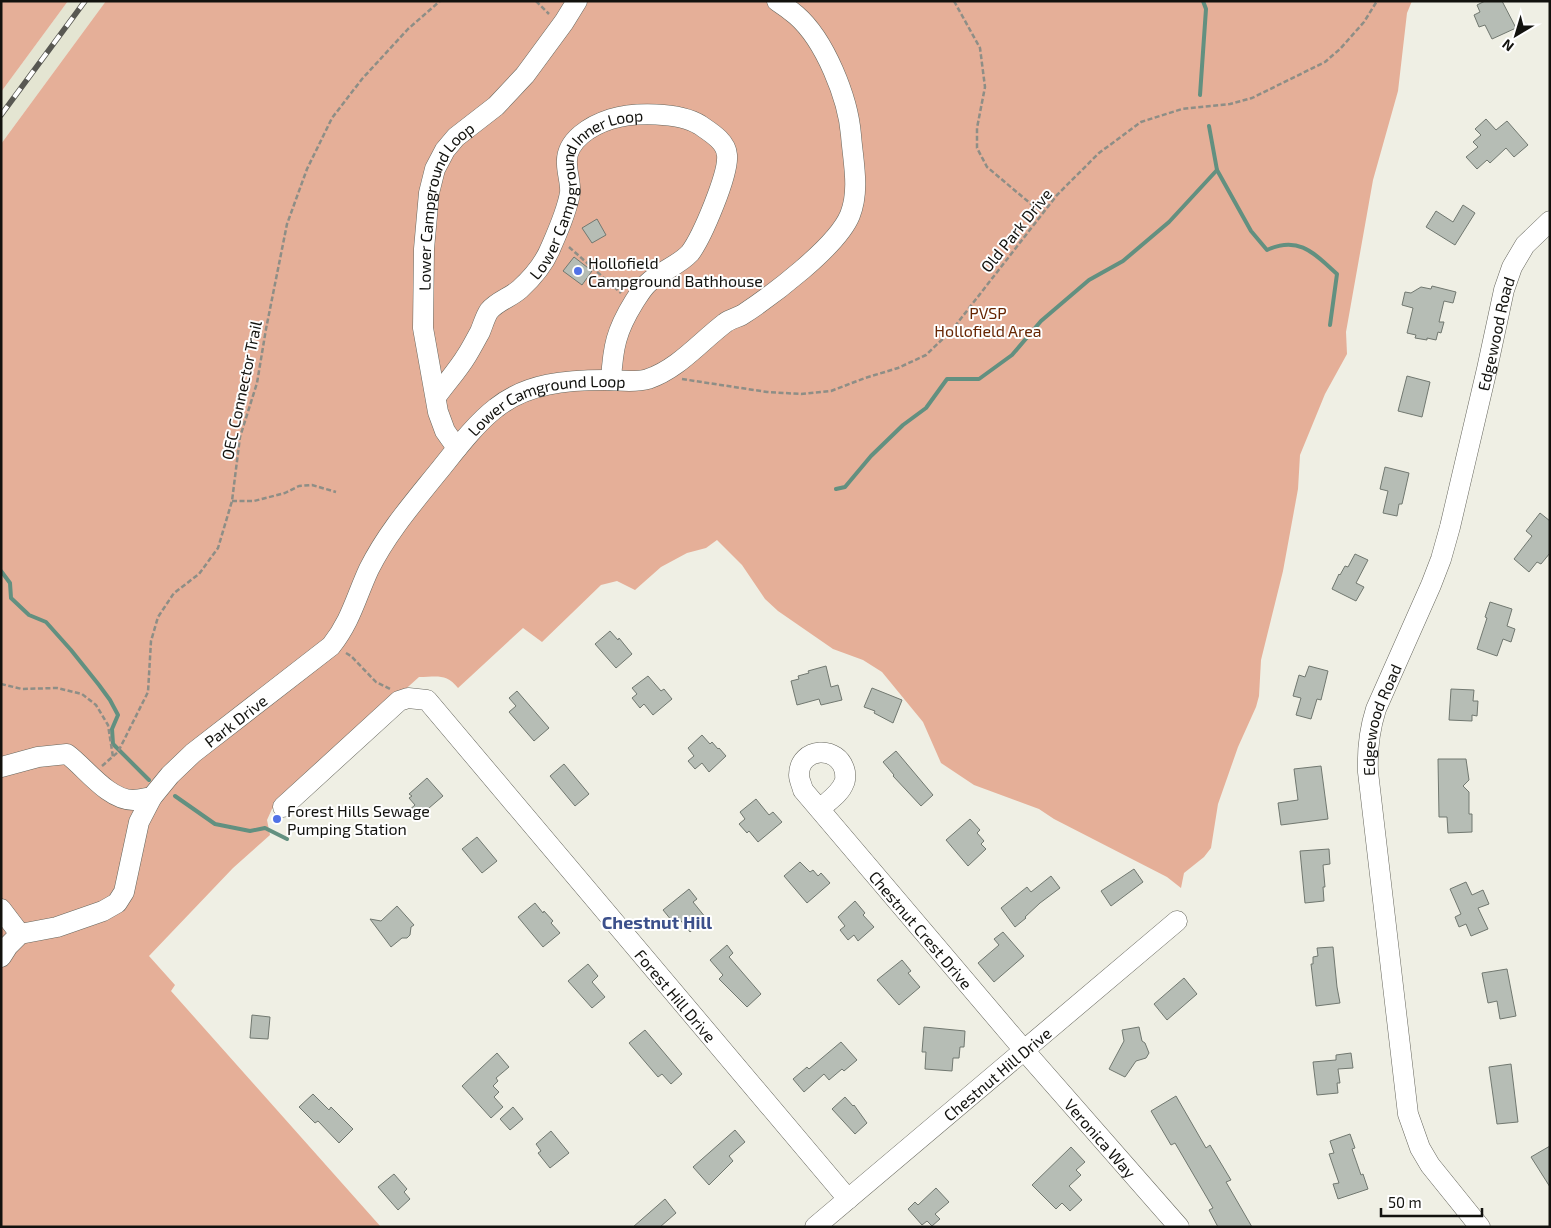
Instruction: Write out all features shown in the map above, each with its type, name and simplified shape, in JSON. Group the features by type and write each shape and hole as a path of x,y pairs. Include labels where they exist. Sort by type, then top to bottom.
{"street":[{"name":"Lower Campground Loop","path":"457,448 445,431 438,412 423,328 424,249 429,193 435,169 445,150 456,137 496,106 525,75 577,1"},
{"name":"Lower Camground Loop","path":"457,448 494,409 516,394 541,386 570,381 611,380 631,382 648,379 673,366 728,320 739,316 779,289 821,253 838,234 849,218 854,205 855,178 850,120 842,91 830,64 813,36 797,16 777,1"},
{"name":"Lower Campground Inner Loop","path":"436,397 466,356 488,312 499,302 519,290 538,268 551,248 566,209 570,191 566,161 569,149 587,130 600,122 624,115 672,116 697,124 714,134 724,145 728,154 726,166 721,186 701,233 690,252 678,263 647,284 621,324 614,344 611,380"},
{"name":"Edgewood Road","path":"1480,1227 1430,1165 1420,1148 1408,1114 1368,772 1367,748 1369,731 1376,709 1441,559 1450,528 1504,290 1512,267 1525,245 1550,221"},
{"name":"Park Drive","path":"20,934 57,927 103,911 117,903 124,892 130,871 139,822 152,797 170,775 193,753 331,646 343,632 352,615 369,569 391,531 457,448"},
{"name":"Forest Hill Drive","path":"283,807 400,701 408,698 427,700 848,1199"},
{"name":"Chestnut Crest Drive","path":"820,809 838,792 846,776 843,765 837,757 828,752 816,752 806,758 800,768 798,777 803,790 1023,1049"},
{"path":"1,766 38,757 67,754 80,763 91,776 112,794 132,800 152,797"},
{"path":"1,909 20,934 8,946 1,957"},
{"name":"Chestnut Hill Drive","path":"815,1227 1023,1049 1177,921"},
{"name":"Veronica Way","path":"1023,1049 1179,1227"}],"path":[{"name":"OEC Connector Trail","path":"1,684 22,689 57,688 82,694 96,705 108,725 113,757 118,752 148,692 151,641 158,617 174,593 199,574 218,548 232,501 240,437 257,383 287,224 307,169 332,118 362,79 408,29 440,1"},
{"path":"954,1 980,48 985,87 977,128 977,148 987,167 1031,204 1044,211"},
{"name":"Old Park Drive","path":"678,378 767,392 801,394 831,390 905,365 926,355 952,330 1057,195 1099,153 1141,122 1182,109 1230,104 1252,98 1325,62 1340,49 1364,22 1377,1"},
{"path":"555,235 634,303"},
{"path":"232,501 254,501 306,485 336,492"},
{"path":"331,646 351,656 376,682 395,692"}],"shaded area":[{"path":"68,1 106,1 1,144 1,92"}],"green space":[{"path":"1,1 68,1 1,92"},
{"name":"PVSP Hollofield Area","path":"106,1 1412,1 1407,13 1398,91 1373,180 1346,332 1347,354 1325,394 1300,455 1298,489 1283,571 1261,660 1259,696 1238,747 1218,804 1211,848 1204,857 1184,873 1181,888 1167,877 1054,819 1039,809 974,785 941,763 923,722 882,672 863,660 833,649 778,611 765,599 742,565 717,540 706,548 687,553 661,567 635,590 617,581 601,585 542,642 523,628 458,688 454,683 445,678 419,677 272,809 267,820 270,835 233,868 149,956 175,985 171,991 381,1227 1,1227 1,144"}],"building":[{"path":"1485,1 1502,1 1516,28 1492,39 1485,25 1479,27 1474,15 1480,12 1477,5"},
{"path":"1486,119 1496,130 1507,121 1528,145 1514,157 1506,148 1490,163 1487,160 1477,169 1466,157 1478,147 1473,142 1481,135 1475,129"},
{"path":"1463,205 1475,213 1455,245 1426,227 1436,211 1453,222"},
{"path":"597,219 606,235 592,243 582,228"},
{"name":"Hollofield Campground Bathhouse","path":"574,257 592,271 582,285 563,271"},
{"path":"1432,286 1456,292 1453,303 1444,301 1439,322 1444,322 1441,333 1438,332 1436,340 1415,338 1416,335 1407,333 1413,308 1402,305 1405,292 1411,293 1421,287 1431,289"},
{"path":"1407,376 1430,382 1422,417 1398,411"},
{"path":"1385,467 1409,473 1402,504 1399,504 1397,516 1383,513 1388,491 1380,489"},
{"path":"1540,513 1550,521 1550,553 1541,564 1537,562 1529,572 1514,559 1532,536 1526,531"},
{"path":"1355,554 1368,560 1356,583 1364,587 1356,601 1332,589 1339,574 1345,566 1348,567"},
{"path":"1490,602 1512,609 1507,626 1515,629 1511,642 1503,639 1497,656 1477,649"},
{"path":"610,631 618,640 619,638 632,654 616,668 595,644"},
{"path":"826,666 831,687 838,685 842,700 821,705 819,699 797,705 791,681 799,679 798,676 809,673 808,671"},
{"path":"1309,666 1328,671 1321,700 1317,699 1311,719 1296,715 1301,698 1293,696 1299,675 1305,677"},
{"path":"648,676 661,691 664,689 672,699 653,715 644,704 640,708 632,698 637,694 632,688"},
{"path":"872,688 902,700 893,723 874,713 875,711 864,707"},
{"path":"1451,689 1474,690 1473,701 1478,701 1477,716 1472,715 1472,721 1449,720"},
{"path":"517,691 549,728 534,741 509,712 516,706 509,698"},
{"path":"702,735 710,744 712,742 726,756 709,772 702,763 695,769 688,761 694,756 688,748"},
{"path":"896,751 933,795 921,806 893,776 883,762"},
{"path":"1438,759 1466,759 1469,780 1463,786 1469,792 1469,814 1472,814 1472,832 1448,833 1447,817 1439,817"},
{"path":"564,764 589,794 575,806 550,776"},
{"path":"1321,766 1328,819 1281,825 1278,803 1298,800 1294,769"},
{"path":"427,778 443,796 415,820 408,811 415,805 409,798 412,796 409,794"},
{"path":"756,799 769,815 773,812 782,822 758,842 749,831 747,833 739,824 745,819 740,812"},
{"path":"970,819 980,830 977,833 984,841 981,844 986,849 968,866 946,840"},
{"path":"477,837 497,861 482,873 462,849"},
{"path":"1329,849 1330,864 1323,865 1324,901 1305,903 1300,851"},
{"path":"800,862 810,872 813,870 818,876 821,873 830,883 807,903 784,876"},
{"path":"1134,869 1143,882 1111,906 1101,891"},
{"path":"1051,876 1060,888 1040,903 1015,927 1001,908 1027,887 1031,892"},
{"path":"1466,882 1472,895 1483,890 1489,904 1478,908 1488,929 1471,936 1466,924 1459,927 1455,917 1461,914 1450,889"},
{"path":"689,889 697,899 693,902 706,918 690,932 677,916 672,921 663,910"},
{"path":"855,901 865,913 863,915 874,927 858,941 854,935 848,940 840,930 845,926 838,917"},
{"path":"535,903 553,921 551,923 560,933 543,947 518,917"},
{"path":"397,906 414,925 411,927 410,935 407,938 402,938 391,947 370,919 381,921"},
{"path":"1003,932 1024,956 994,982 978,963 999,945 994,939"},
{"path":"727,945 733,953 729,957 761,994 747,1007 719,979 723,975 710,960"},
{"path":"1333,947 1340,1003 1316,1006 1311,964 1313,964 1313,957 1318,956 1317,948"},
{"path":"902,960 911,971 908,973 920,987 899,1005 877,980"},
{"path":"588,964 598,976 592,982 605,997 592,1008 568,981"},
{"path":"1507,969 1516,1016 1500,1019 1497,1001 1488,1003 1482,973"},
{"path":"1184,978 1197,994 1167,1020 1154,1004"},
{"path":"252,1015 270,1017 268,1039 250,1038"},
{"path":"924,1027 965,1031 964,1047 960,1047 959,1058 953,1058 952,1071 925,1069 926,1052 922,1052"},
{"path":"1139,1027 1142,1041 1145,1043 1149,1053 1146,1058 1136,1061 1125,1077 1109,1069 1124,1041 1122,1030"},
{"path":"645,1030 682,1074 671,1084 662,1074 658,1077 629,1043"},
{"path":"841,1042 857,1060 829,1080 824,1074 804,1092 793,1079 807,1067 809,1069"},
{"path":"497,1053 509,1067 496,1078 498,1081 493,1086 499,1092 494,1097 503,1107 491,1118 462,1086"},
{"path":"1351,1053 1353,1068 1338,1069 1340,1083 1337,1083 1338,1093 1317,1095 1313,1062 1336,1060 1336,1055"},
{"path":"1511,1064 1518,1122 1497,1124 1489,1067"},
{"path":"313,1094 329,1110 331,1107 353,1129 339,1143 318,1121 315,1123 299,1107"},
{"path":"1176,1096 1206,1148 1210,1145 1231,1180 1226,1182 1252,1227 1218,1227 1209,1210 1213,1208 1175,1143 1171,1145 1151,1111"},
{"path":"845,1097 854,1105 867,1123 855,1134 832,1109"},
{"path":"513,1107 523,1119 510,1130 500,1119"},
{"path":"735,1130 745,1142 729,1156 733,1161 709,1185 693,1167"},
{"path":"551,1131 569,1153 550,1168 538,1153 541,1151 536,1144"},
{"path":"1350,1134 1355,1148 1352,1149 1368,1189 1338,1199 1333,1184 1339,1183 1329,1154 1334,1153 1330,1141"},
{"path":"1550,1146 1550,1187 1531,1157"},
{"path":"1071,1147 1085,1162 1076,1170 1081,1175 1069,1186 1082,1200 1070,1211 1062,1203 1056,1209 1032,1185"},
{"path":"394,1174 407,1189 404,1192 410,1199 398,1210 378,1187"},
{"path":"936,1188 949,1202 935,1214 940,1219 932,1226 927,1221 922,1225 908,1209 915,1202 918,1205"},
{"path":"665,1199 676,1213 660,1227 633,1227"}],"waterway":[{"path":"1200,95 1206,9 1203,1"},
{"path":"1209,126 1217,170 1251,231 1267,250 1288,245 1306,249 1337,274 1330,325"},
{"path":"836,489 845,487 871,456 903,425 926,408 947,379 979,379 1012,355 1041,321 1089,280 1123,261 1169,222 1217,170"},
{"path":"1,571 10,583 11,598 29,615 46,622 71,650 110,700 118,715 112,729 113,744 149,780"},
{"path":"175,796 215,824 250,831 265,828 287,839"}],"railway":[{"path":"1,115 85,1"}],"place":[{"name":"Hollofield Campground Bathhouse","path":"578,271"},
{"name":"Forest Hills Sewage Pumping Station","path":"277,819"}],"district":[{"name":"Chestnut Hill","path":"657,922"}]}
